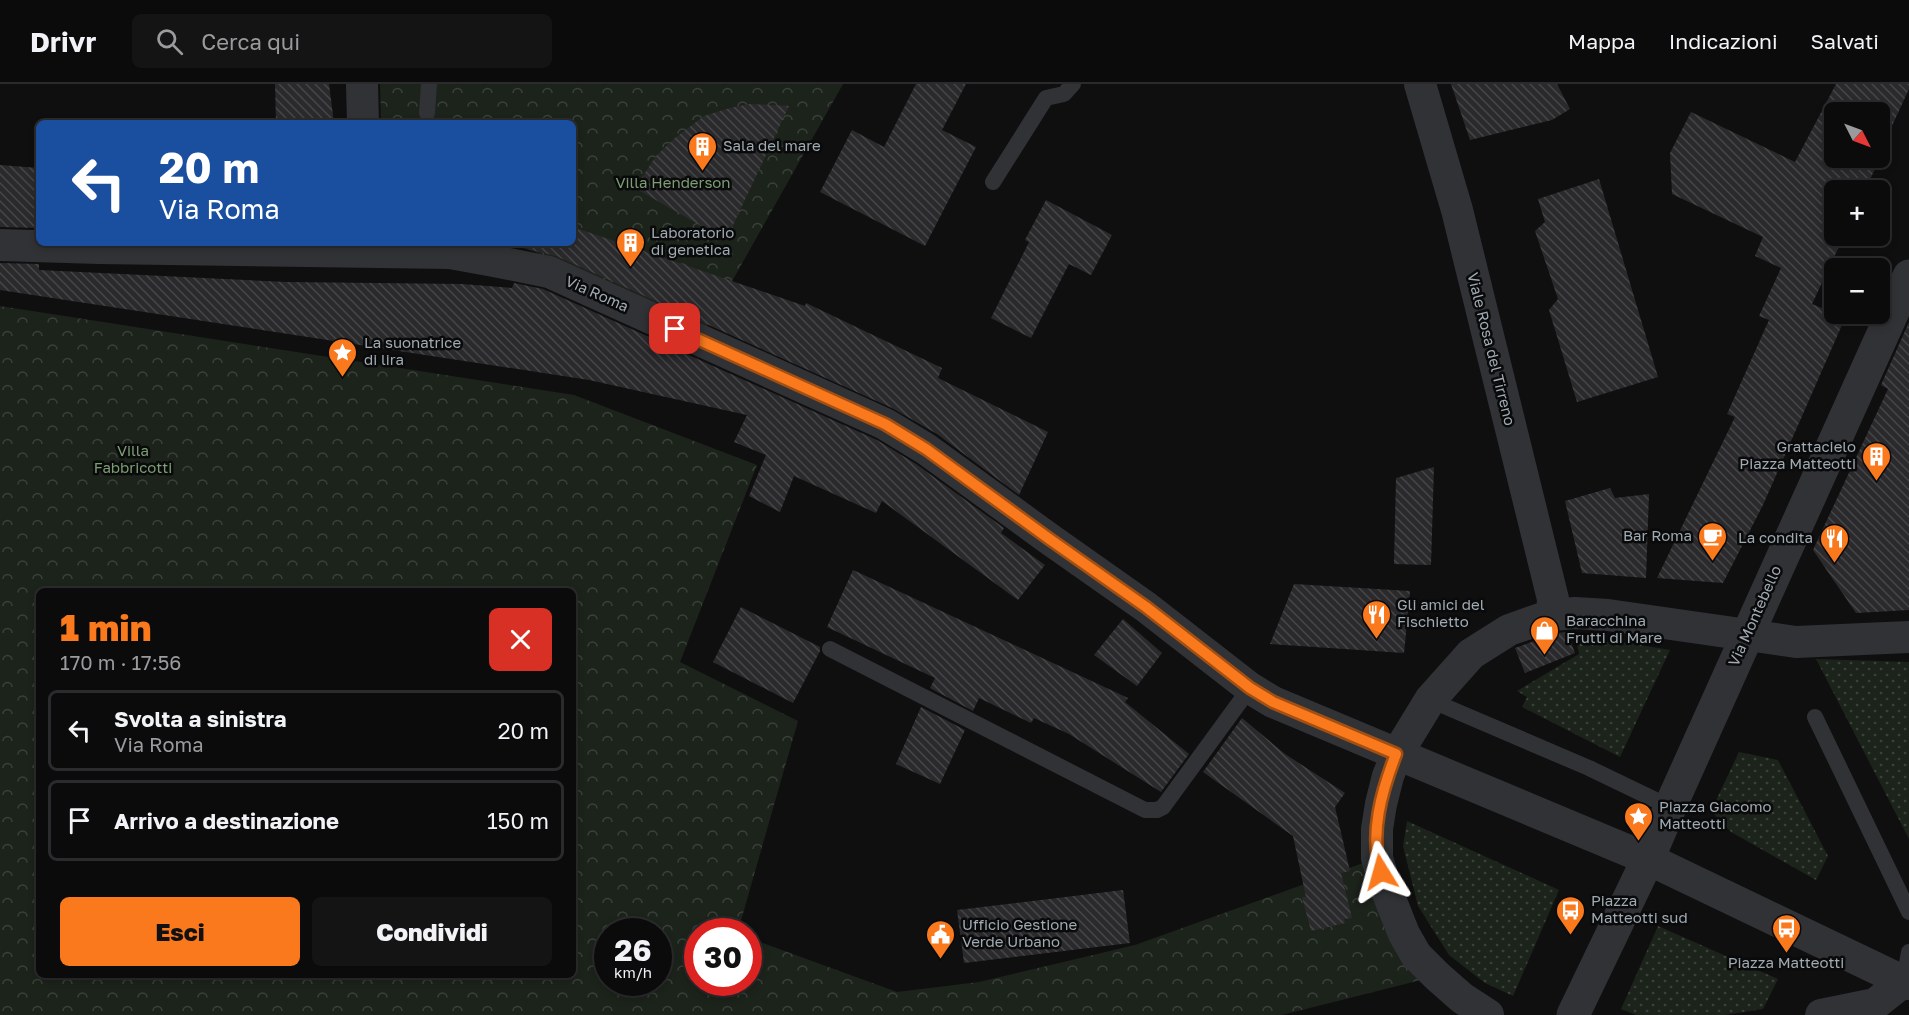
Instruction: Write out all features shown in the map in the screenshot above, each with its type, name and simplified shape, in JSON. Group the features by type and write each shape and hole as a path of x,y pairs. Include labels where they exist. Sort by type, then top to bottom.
{"street":[{"path":"362,84 363,120"},
{"name":"Viale Rosa del Tirreno","path":"1420,84 1460,221 1553,599 1552,615"},
{"name":"Via Roma","path":"0,245 36,246"},
{"name":"Via Roma","path":"47,246 235,250 366,248 450,253 549,272 885,424 926,449 1146,607 1250,688 1273,702 1396,754"},
{"name":"Via Montebello","path":"1573,1015 1648,860 1746,636 1909,276"},
{"path":"1488,1015 1445,984 1416,956 1404,934 1385,886 1377,858 1377,829 1388,776 1396,754 1430,700 1471,654 1509,630 1552,615 1575,613 1608,615 1796,642 1909,637"},
{"path":"1396,754 1907,972 1875,1004 1821,1015"}],"lane":[{"path":"427,114 429,84"},
{"path":"993,182 1046,98 1064,94 1073,84"},
{"path":"830,649 1145,810 1157,810 1163,807 1250,688"},
{"path":"1430,700 1589,768 1670,807"},
{"path":"1815,717 1909,912"}],"green space":[{"name":"Villa Henderson","path":"380,84 843,84 704,331 582,270 514,246 576,246 576,120 381,120"},
{"name":"Villa Fabbricotti","path":"0,306 574,395 757,465 680,662 798,721 742,918 684,918 684,996 762,996 762,943 897,992 979,982 1135,945 1377,858 1437,976 1282,1015 0,1015"},
{"path":"1576,640 1629,643 1670,650 1620,757 1522,707 1527,697 1517,691 1579,654"},
{"path":"1816,659 1909,662 1909,839"},
{"path":"1739,752 1778,760 1828,856 1816,880 1731,832 1711,811"},
{"path":"1407,821 1559,890 1513,996 1485,983 1449,955 1418,906 1403,846"},
{"path":"1658,926 1778,979 1763,1009 1725,1015 1636,1015 1621,1009"}],"building":[{"path":"275,84 329,84 334,120 276,120"},
{"path":"916,84 966,84 942,130 976,147 925,246 820,192 852,130 884,147"},
{"path":"1451,84 1557,84 1570,109 1552,120 1470,140"},
{"path":"1836,84 1909,84 1909,89 1890,130 1890,102 1827,102"},
{"name":"Sala del mare","path":"750,104 789,106 726,240 635,188 656,156 704,116"},
{"path":"1824,107 1824,168 1875,169 1870,180 1824,180 1824,246 1839,246 1834,258 1824,258 1824,278 1812,304 1824,309 1824,324 1842,325 1763,505 1723,583 1657,578 1735,417 1727,414 1769,320 1759,316 1781,268 1755,256 1763,237 1672,194 1670,153 1691,112 1795,162"},
{"path":"0,165 36,168 36,228 0,227"},
{"path":"1599,179 1658,377 1577,402 1549,310 1558,299 1535,231 1545,222 1538,199"},
{"path":"1046,200 1112,235 1091,275 1069,264 1031,338 991,318 1029,242 1025,240"},
{"path":"576,228 805,306 806,303 942,368 938,378 1048,432 1019,495 937,434 892,408 556,256 527,249 528,246 576,246"},
{"path":"0,263 39,264 39,270 286,282 462,284 512,288 514,283 543,289 877,440 916,464 1004,528 1001,533 1045,565 1018,600 882,501 876,513 794,476 780,512 749,496 766,455 734,442 747,415 589,380 0,290"},
{"name":"Grattacielo Piazza Matteotti","path":"1909,322 1909,610 1856,613 1813,550 1888,389 1881,385"},
{"path":"1434,467 1431,565 1394,564 1396,478"},
{"path":"1610,488 1615,498 1649,494 1646,578 1582,573 1565,501"},
{"path":"853,570 1128,698 1125,702 1189,754 1161,792 1069,734 1034,718 1031,723 979,698 973,711 930,688 935,678 827,627"},
{"path":"1294,584 1410,591 1404,653 1270,644"},
{"path":"741,607 820,647 793,703 713,662"},
{"path":"1123,619 1162,653 1137,686 1094,655"},
{"path":"1567,632 1575,653 1525,673 1515,648 1556,633"},
{"path":"921,707 965,730 940,784 896,764"},
{"path":"1242,718 1285,754 1345,793 1335,807 1350,871 1341,873 1352,918 1344,919 1345,923 1311,931 1302,897 1306,897 1293,836 1203,772"},
{"path":"1123,890 1130,943 964,963 957,910"}],"place":[{"name":"Sala del mare","path":"702,172"},
{"name":"Laboratorio di genetica","path":"630,268"},
{"name":"La suonatrice di lira","path":"343,378"},
{"name":"Grattacielo Piazza Matteotti","path":"1877,482"},
{"name":"Bar Roma","path":"1713,562"},
{"name":"La condita","path":"1834,564"},
{"name":"Gli amici del Fischietto","path":"1376,640"},
{"name":"Baracchina Frutti di Mare","path":"1545,656"},
{"name":"Piazza Giacomo Matteotti","path":"1638,842"},
{"name":"Piazza Matteotti sud","path":"1570,936"},
{"name":"Piazza Matteotti","path":"1786,954"},
{"name":"Ufficio Gestione Verde Urbano","path":"941,960"}],"route":[{"path":"675,329 885,424 926,449 1146,607 1250,688 1273,702 1396,754 1388,776 1377,829 1377,858 1381,872"}]}
